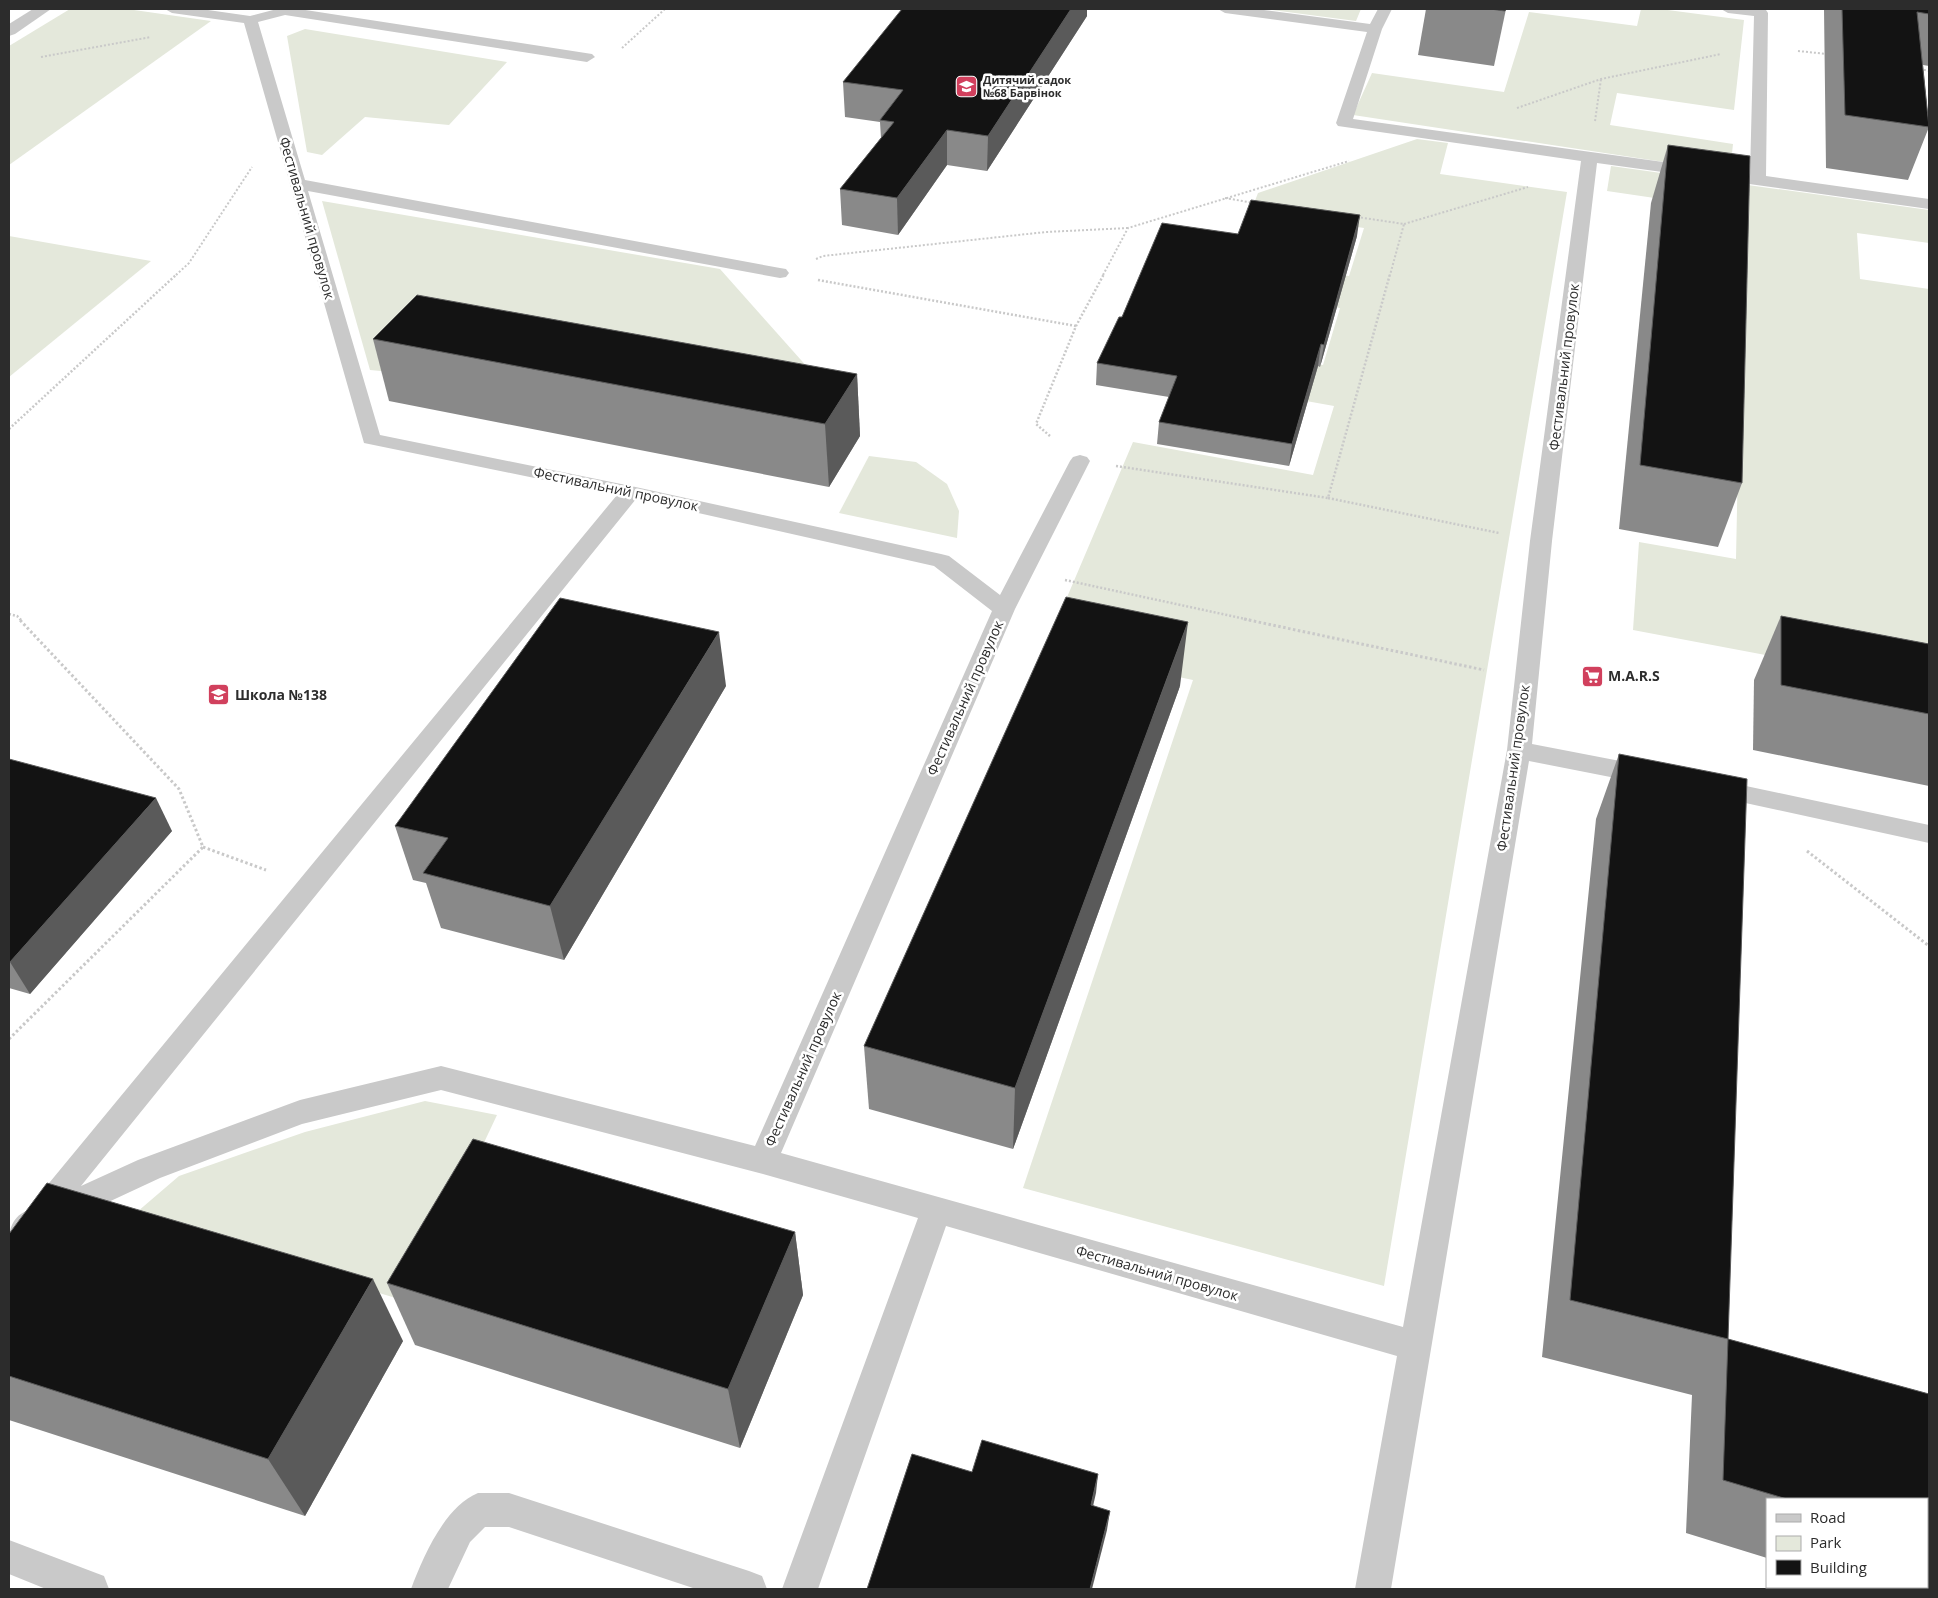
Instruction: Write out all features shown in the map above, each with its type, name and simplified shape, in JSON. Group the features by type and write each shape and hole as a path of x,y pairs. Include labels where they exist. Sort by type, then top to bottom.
{"street":[{"path":"9,31 43,9"}],"lane":[{"path":"172,9 250,20 285,12 587,56"},
{"path":"1225,9 1375,29"},
{"path":"1384,9 1375,29 1344,123 1590,163 1758,180 1929,204"},
{"path":"1728,9 1760,13 1758,180"},
{"name":"Фестивальний провулок","path":"250,20 371,439 631,492 941,561 1004,609 762,1161 1416,1346"},
{"name":"Фестивальний провулок","path":"1372,1589 1519,750 1541,541 1590,163"},
{"path":"297,184 780,274"},
{"path":"1004,609 1080,461"},
{"path":"9,1253 631,492"},
{"path":"1519,750 1683,782 1929,834"},
{"path":"33,1222 149,1169 300,1112 441,1078 762,1161"},
{"path":"800,1589 936,1210"},
{"path":"429,1589 458,1530 478,1510 510,1510 748,1589"},
{"path":"9,1557 91,1589"}],"path":[{"path":"587,56 607,61 665,9"},
{"path":"37,58 152,37"},
{"path":"1510,110 1601,79 1760,46"},
{"path":"1920,69 1929,71"},
{"path":"9,429 189,263 259,156 288,153"},
{"path":"780,274 823,256 1046,232 1128,228 1354,160"},
{"path":"1356,217 1404,224 1590,163"},
{"path":"1225,198 1262,204"},
{"path":"1328,498 1404,224"},
{"path":"1128,228 1076,326 1036,424 1080,461 1328,498 1541,541"},
{"path":"780,274 1076,326"},
{"path":"1024,571 1526,679"},
{"path":"9,614 18,616 179,789 203,847 310,884"},
{"path":"1800,845 1929,946"},
{"path":"9,1039 203,847"}],"green space":[{"path":"70,9 127,9 211,21 9,165 9,46"},
{"path":"1264,9 1361,9 1356,21"},
{"path":"1641,9 1660,9 1744,20 1734,110 1617,93 1610,125 1733,144 1730,172 1353,115 1372,73 1504,92 1529,12 1637,26"},
{"path":"305,29 507,62 449,125 365,117 322,155 307,152 287,36"},
{"path":"1417,139 1448,143 1440,174 1567,192 1384,1286 1023,1188 1193,680 1045,649 1133,442 1313,475 1334,406 1234,388 1247,353 1323,365 1340,308 1261,296 1273,265 1349,276 1364,228 1251,211 1258,193"},
{"path":"1611,166 1929,210 1929,243 1857,233 1860,279 1929,289 1929,686 1633,630 1639,542 1736,559 1743,211 1607,191"},
{"path":"322,201 720,269 850,415 370,370"},
{"path":"9,236 151,261 9,377"},
{"path":"869,456 916,462 947,484 959,511 957,538 839,513"},
{"path":"425,1101 497,1115 409,1302 130,1218 179,1176 305,1132"}],"building":[{"path":"902,9 1071,9 988,136 947,130 897,198 840,189 894,122 880,120 903,90 843,82"},
{"path":"1490,9 1506,9 1505,11"},
{"path":"1842,9 1929,9 1929,14 1917,12 1929,127 1845,115"},
{"path":"1668,145 1750,156 1742,483 1640,465"},
{"path":"1251,200 1360,215 1324,345 1321,344 1292,444 1159,422 1177,376 1097,363 1119,317 1122,317 1162,223 1238,234"},
{"path":"417,295 857,374 825,424 373,339"},
{"path":"1066,597 1188,622 1015,1088 864,1046"},
{"path":"560,598 719,632 550,906 423,873 448,838 395,826"},
{"path":"1781,616 1929,644 1929,714 1781,685"},
{"path":"1619,754 1747,779 1728,1339 1570,1300"},
{"path":"9,759 156,798 10,962 9,961"},
{"path":"473,1139 795,1232 728,1389 387,1283"},
{"path":"47,1183 373,1279 268,1459 9,1376 9,1234"},
{"path":"1728,1339 1929,1394 1929,1541 1928,1498 1784,1498 1723,1480"},
{"path":"982,1440 1098,1474 1091,1505 1110,1511 1090,1589 867,1589 912,1454 972,1472"}],"place":[{"name":"Дитячий садок №68 Барвінок","path":"967,86"},
{"name":"M.A.R.S","path":"1592,676"},
{"name":"Школа №138","path":"219,695"}]}
